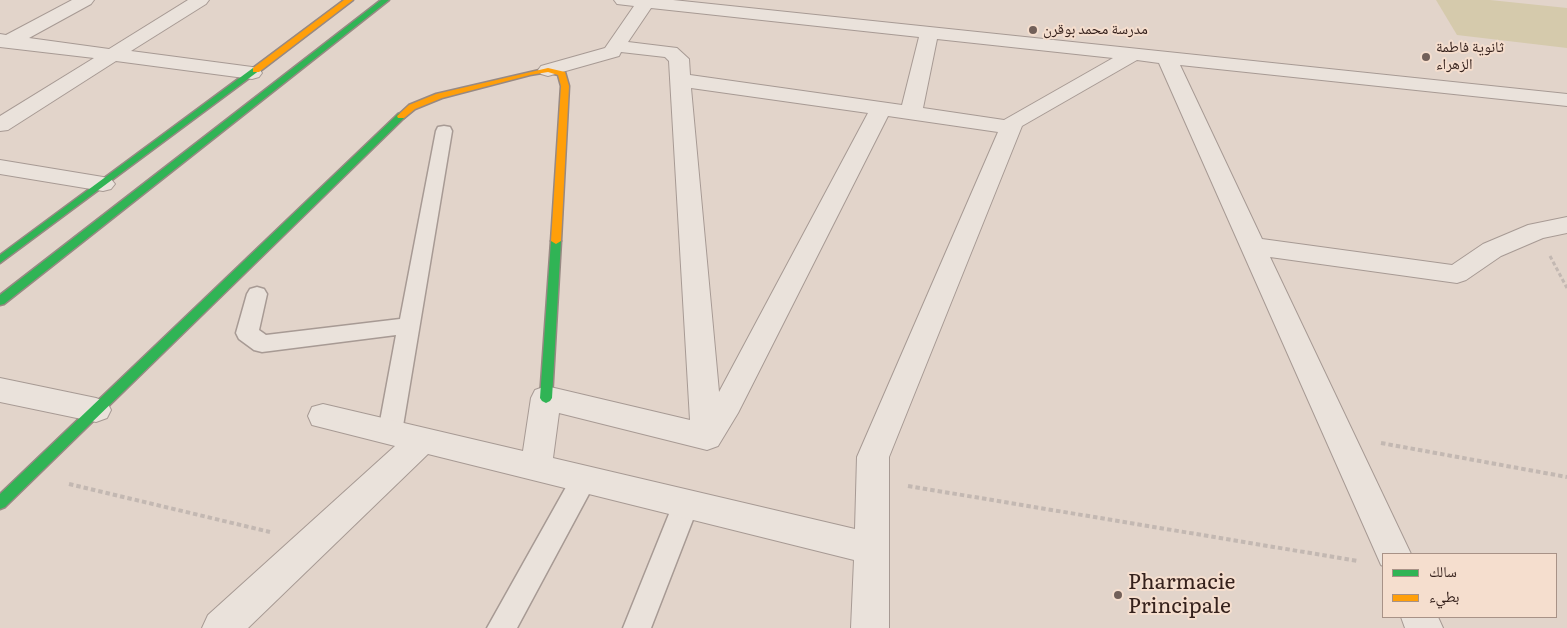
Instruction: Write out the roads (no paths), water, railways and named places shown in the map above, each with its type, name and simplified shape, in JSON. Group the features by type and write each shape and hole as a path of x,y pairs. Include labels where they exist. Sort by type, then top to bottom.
{"street":[{"path":"3,43 84,0"},
{"path":"0,125 200,0"},
{"path":"0,260 350,0"},
{"path":"0,301 385,0"},
{"path":"623,0 831,14 929,32 1567,100"},
{"path":"0,503 390,126 412,107 439,96 548,70 612,52 646,2"},
{"path":"911,113 929,32"},
{"path":"3,43 252,73"},
{"path":"616,46 670,52 679,59 707,438"},
{"path":"870,628 873,457 1013,122 1134,54"},
{"path":"1167,58 1393,553"},
{"path":"536,468 546,398 565,86 562,74 548,70"},
{"path":"680,80 1011,127"},
{"path":"707,438 723,413 880,108"},
{"path":"0,167 102,184"},
{"path":"1253,246 1457,274 1492,250 1537,231 1567,224"},
{"path":"0,390 96,410"},
{"path":"546,398 707,438"},
{"path":"323,416 871,549"},
{"path":"222,628 423,440"}],"lane":[{"path":"390,432 444,131"},
{"path":"257,294 247,333 262,344 409,326"},
{"path":"501,628 584,479"},
{"path":"637,628 686,504"}],"place":[{"name":"مدرسة محمد بوقرن","path":"1033,30"},
{"name":"ثانوية فاطمة الزهراء","path":"1426,57"},
{"name":"Pharmacie Principale","path":"1118,595"}]}
